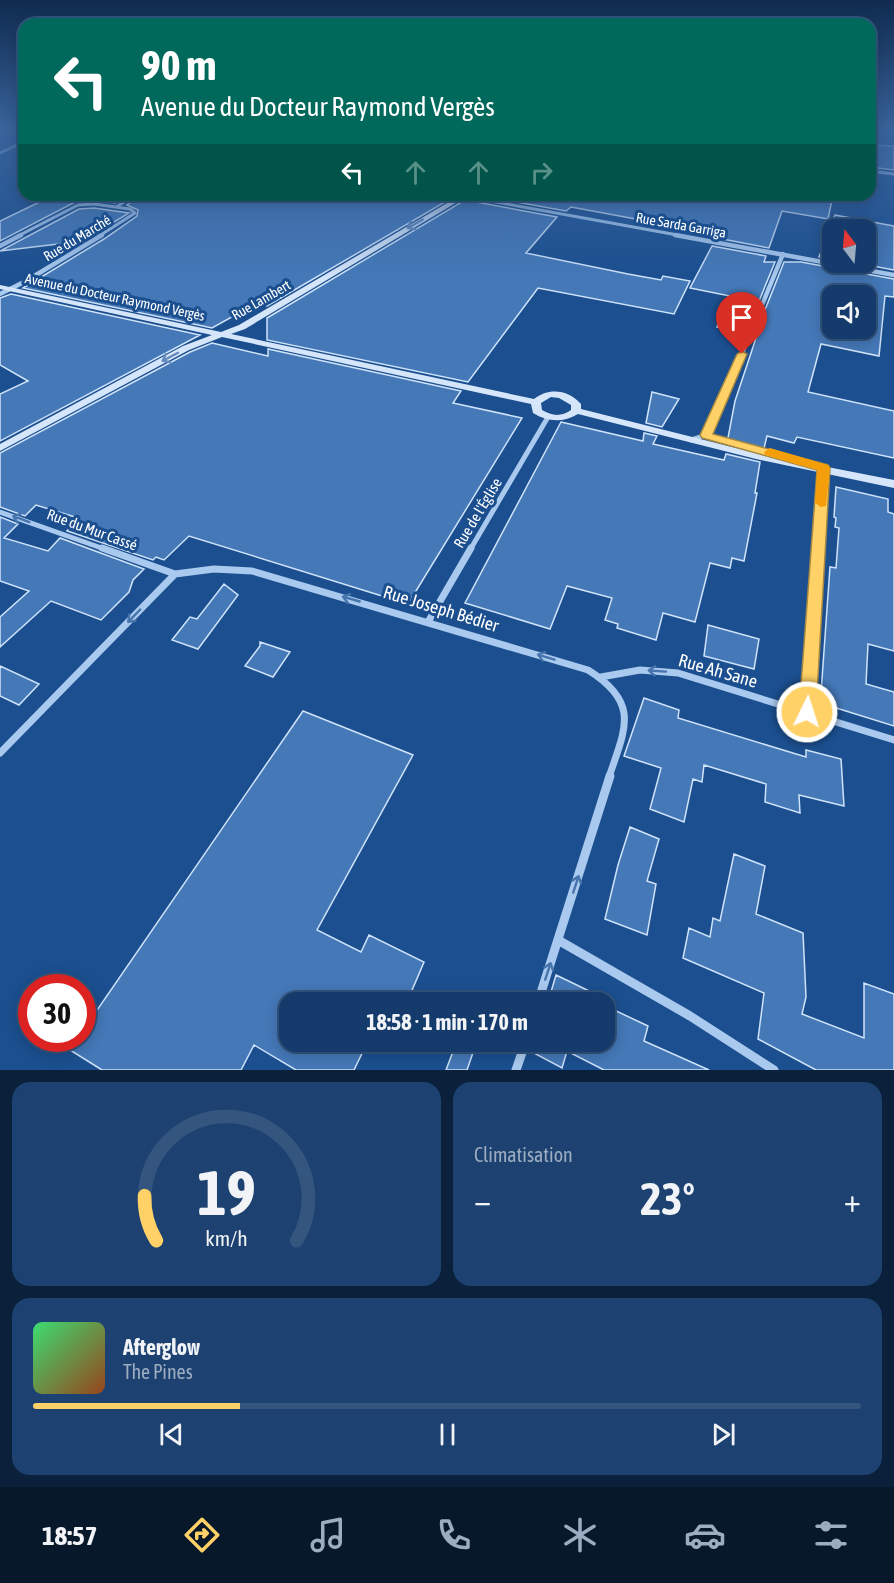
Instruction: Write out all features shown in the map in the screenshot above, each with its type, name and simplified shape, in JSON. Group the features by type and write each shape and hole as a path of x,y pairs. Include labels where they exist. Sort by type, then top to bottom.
{"main road":[{"name":"Rue Lambert","path":"0,448 202,340 224,336 457,201"},
{"name":"Avenue du Docteur Raymond Vergès","path":"0,287 536,402"},
{"path":"576,411 576,404 562,395 543,396 536,402 537,411 548,417 561,418 576,411 756,456 824,468"},
{"path":"607,419 706,435 824,468 894,484"}],"street":[{"name":"Rue du Marché","path":"116,207 126,201"},
{"name":"Rue Sarda Garriga","path":"492,201 894,275"},
{"name":"Rue du Marché","path":"0,246 74,206 94,204 132,210 134,214 10,289"},
{"path":"691,440 706,435 750,337 783,254"},
{"path":"0,294 10,289"},
{"name":"Rue de l'Église","path":"428,622 548,417"},
{"path":"807,712 824,468"},
{"name":"Rue du Mur Cassé","path":"0,512 175,574"},
{"name":"Rue Joseph Bédier","path":"175,574 214,569 252,571 588,670 601,677 615,690 624,707 626,724 541,992"},
{"path":"0,753 175,574"},
{"name":"Rue Ah Sane","path":"601,677 640,670 678,673 894,740"},
{"path":"558,940 690,1016 774,1070"},
{"path":"516,1070 522,1052"}],"building":[{"path":"42,201 77,201 0,241 0,221"},
{"path":"132,201 447,201 267,306 266,298 212,328 23,288 104,239 137,216 138,210 127,205"},
{"path":"463,201 557,217 526,253 661,280 663,276 690,281 674,314 538,288 468,382 267,340 267,318"},
{"path":"511,201 832,201 828,219 782,211 769,248 717,238 719,235 571,207 566,211"},
{"path":"94,208 129,213 83,241 0,251 79,209"},
{"path":"835,215 856,219 833,219"},
{"path":"876,223 894,226 894,270 876,267"},
{"path":"712,246 766,256 764,262 775,262 746,333 717,327 730,296 690,288"},
{"path":"784,262 822,266 822,273 861,273 894,279 894,297 885,296 879,356 821,344 808,392 894,411 894,458 797,437 794,443 767,436 763,452 727,443 735,401 757,335 755,335"},
{"path":"11,294 200,335 0,441 0,394 28,381 0,365 0,298"},
{"path":"212,343 268,356 268,349 461,391 453,403 522,418 408,604 189,536 164,560 156,557 153,560 67,531 78,518 36,505 25,516 0,507 0,453 190,352"},
{"path":"652,392 679,399 662,427 646,423"},
{"path":"561,422 643,441 644,433 657,436 653,444 724,460 726,454 760,462 755,493 757,493 744,561 732,558 730,568 710,563 695,622 663,613 656,640 617,628 618,624 605,620 612,598 567,586 550,629 465,603"},
{"path":"836,487 888,499 888,512 894,514 894,651 868,644 866,684 894,692 894,726 830,706 821,693 830,567 836,568 839,528 835,527 836,518 834,517"},
{"path":"0,517 18,524 4,538 48,551 60,538 144,569 133,580 129,592 101,620 51,601 0,647 0,617 29,591 0,581"},
{"path":"224,584 238,595 198,649 172,640 190,617 197,619"},
{"path":"708,625 759,639 754,669 704,656"},
{"path":"260,642 290,652 273,677 245,666 260,646"},
{"path":"0,666 39,684 19,705 0,696"},
{"path":"644,698 679,710 678,718 806,757 806,750 841,759 844,806 799,795 800,813 765,802 766,784 704,765 702,782 693,779 684,822 650,809 661,768 624,756"},
{"path":"303,711 413,755 317,930 361,952 369,935 424,962 411,992 279,992 279,1052 363,1052 354,1070 296,1070 254,1045 241,1070 102,1070 73,1052 96,1052 96,1012"},
{"path":"630,827 659,839 647,881 656,884 647,935 605,919"},
{"path":"734,854 765,866 756,914 803,933 806,997 802,1014 864,1038 864,983 894,994 894,1070 816,1070 758,1039 764,993 683,958 689,928 710,937 713,918 720,921"},
{"path":"556,975 591,992 551,992"},
{"path":"615,1010 648,1026 644,1041 709,1070 604,1070 569,1052 615,1052"},
{"path":"453,1052 473,1052 467,1070 446,1070"},
{"path":"532,1052 567,1052 562,1068"}],"slow traffic":[{"path":"770,452 824,468 821,503"}],"route":[{"path":"742,354 706,435 824,468 807,712"}]}
